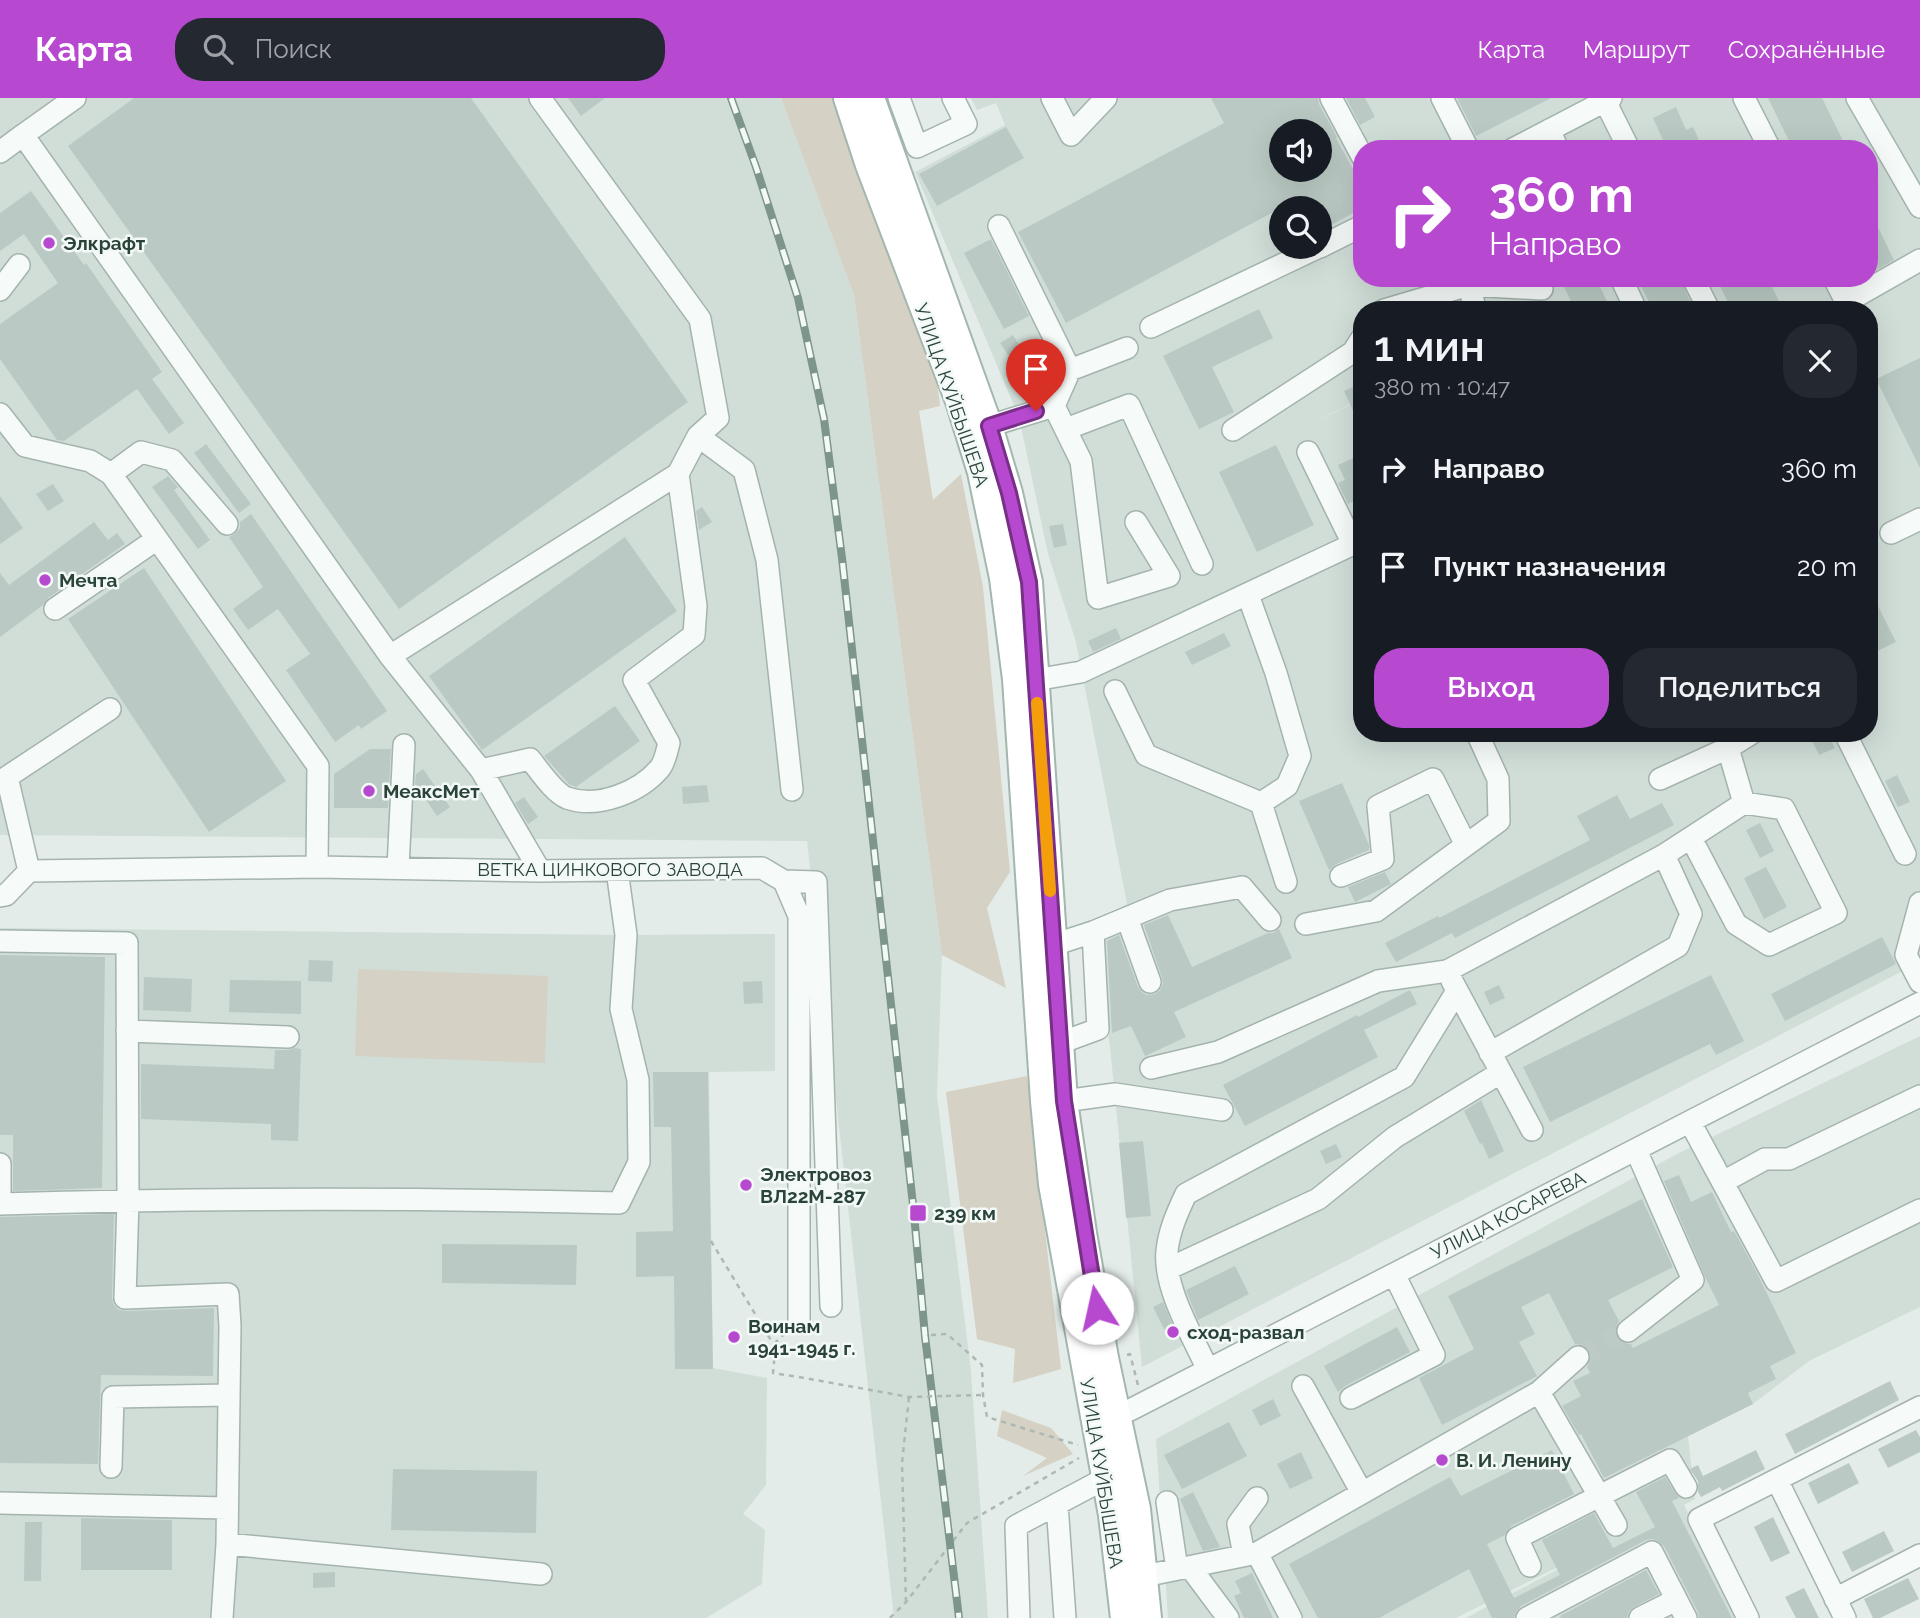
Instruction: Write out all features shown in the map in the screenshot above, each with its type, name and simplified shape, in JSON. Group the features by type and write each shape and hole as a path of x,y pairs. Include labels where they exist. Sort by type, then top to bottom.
{"main road":[{"name":"УЛИЦА КУЙБЫШЕВА","path":"847,98 959,401 981,472 1026,679 1053,945 1064,1101 1105,1416 1106,1478 1124,1618"},
{"name":"УЛИЦА КУЙБЫШЕВА","path":"871,98 989,426 1009,493 1029,582 1026,679 1044,1101 1052,1184 1105,1416 1137,1509 1147,1618"}],"street":[{"path":"0,152 75,98"},
{"path":"390,656 678,474 698,436 718,418 700,319 541,98"},
{"path":"899,98 917,147 965,124 953,98"},
{"path":"1052,98 1071,135 1106,98"},
{"path":"1331,98 1353,140"},
{"path":"1442,98 1463,140"},
{"path":"1744,98 1765,140"},
{"path":"1857,98 1920,207"},
{"path":"1554,139 1608,99 1625,140"},
{"path":"23,135 390,656 481,770 540,871"},
{"path":"999,226 1070,370"},
{"path":"1332,241 1353,230"},
{"path":"1151,327 1294,259"},
{"path":"1878,284 1920,260"},
{"path":"0,290 19,265"},
{"path":"1411,301 1452,287"},
{"path":"1521,287 1542,289"},
{"path":"1848,301 1872,287"},
{"path":"989,426 1054,405 1070,370 1128,348"},
{"path":"1233,430 1353,352"},
{"path":"1054,405 1082,461 1098,598 1169,576 1136,522"},
{"path":"1066,429 1129,405 1202,564"},
{"path":"0,414 25,446 90,461 111,474 318,766 317,867"},
{"path":"698,436 744,470 767,560 792,790"},
{"path":"111,474 141,452 172,460 227,524"},
{"path":"1308,452 1353,535"},
{"path":"481,770 530,759 565,798 590,803 614,798 646,781 662,766 669,743 634,680 694,635 696,606 678,474"},
{"path":"1891,533 1920,519"},
{"path":"55,609 156,539"},
{"path":"1026,679 1081,672 1353,544"},
{"path":"1248,595 1276,673 1300,756 1287,786 1261,803"},
{"path":"1115,691 1146,755 1261,803 1286,882"},
{"path":"0,896 6,895 29,871 7,777 110,709"},
{"path":"1306,924 1376,911 1499,821 1498,779 1482,742"},
{"path":"1660,779 1738,742"},
{"path":"1849,742 1905,854"},
{"path":"398,868 404,745"},
{"path":"1728,748 1744,803"},
{"path":"1341,876 1383,859 1378,806 1433,779 1466,845"},
{"path":"1151,1068 1218,1052 1378,981 1447,971 1664,855 1744,803 1784,809 1836,913 1769,945 1736,924 1691,838"},
{"path":"1490,1053 1678,946 1691,914 1664,855"},
{"name":"ВЕТКА ЦИНКОВОГО ЗАВОДА","path":"29,871 317,867 540,871 762,868 784,881 816,882 831,1306"},
{"path":"0,1204 128,1200 619,1203 639,1162 638,1080 621,1009 626,935 617,870"},
{"path":"784,881 799,916 799,1321"},
{"path":"1053,945 1093,932 1170,900 1242,887 1270,920"},
{"path":"1920,903 1906,955 1920,982"},
{"path":"1127,918 1150,982"},
{"path":"1060,1043 1098,1029 1093,932"},
{"path":"0,941 127,943 128,1200 125,1298 229,1294 228,1508 222,1618"},
{"path":"1447,971 1532,1130"},
{"path":"1208,1370 1169,1284 1166,1253 1173,1223 1186,1194 1404,1077 1457,990"},
{"name":"УЛИЦА КОСАРЕВА","path":"1105,1416 1130,1410 1920,1003"},
{"path":"127,1031 288,1037"},
{"path":"1168,1269 1318,1199 1395,1137 1500,1073"},
{"path":"1064,1101 1115,1094 1222,1110"},
{"path":"1723,1182 1765,1159 1789,1159 1920,1096"},
{"path":"1690,1122 1776,1281 1920,1210"},
{"path":"1628,1331 1693,1280 1636,1150"},
{"path":"0,1164 0,1192"},
{"path":"1351,1398 1434,1355 1394,1274"},
{"path":"1144,1576 1250,1554 1539,1392 1578,1357"},
{"path":"1303,1386 1362,1493"},
{"path":"1539,1392 1616,1525"},
{"path":"111,1467 113,1397 229,1395"},
{"path":"1748,1618 1699,1519 1920,1407"},
{"path":"1530,1566 1517,1538 1600,1495 1670,1460 1686,1487"},
{"path":"1020,1618 1016,1526 1106,1478"},
{"path":"1777,1480 1845,1618"},
{"path":"1257,1498 1238,1524 1250,1554 1292,1618"},
{"path":"0,1503 228,1508"},
{"path":"1167,1503 1183,1568 1228,1618"},
{"path":"1057,1504 1065,1618"},
{"path":"227,1544 541,1574"},
{"path":"1538,1615 1652,1552 1681,1609 1640,1618"},
{"path":"1836,1599 1920,1555"}],"path":[{"path":"711,1241 775,1348"},
{"path":"931,1335 947,1334 982,1365 983,1395 988,1417 1082,1446"},
{"path":"776,1342 773,1373 909,1397 983,1395"},
{"path":"906,1602 902,1463 909,1397"},
{"path":"890,1618 906,1602 967,1523 1082,1457 1082,1452"}],"shaded area":[{"path":"0,98 781,98 854,295 942,955 937,1096 971,1371 988,1618 894,1618 807,841 0,835"},
{"path":"781,98 834,98 876,224 933,348 940,406 919,411 933,500 961,474 983,587 1010,872 987,908 1006,988 942,955 854,295"},
{"path":"971,98 1920,98 1920,962 1142,1367 1110,1047 1093,923 1127,904 1076,642 1048,554 1019,417 915,172 1005,125 996,103 977,110"},
{"path":"0,928 626,935 775,934 775,1071 709,1072 713,1368 767,1378 766,1485 743,1514 765,1530 762,1584 706,1618 0,1618"},
{"path":"358,969 548,976 545,1063 355,1056"},
{"path":"1920,1036 1920,1307 1809,1361 1753,1404 1688,1436 1695,1499 1684,1505 1741,1618 1466,1618 1622,1535 1456,1618 1168,1618 1156,1439 1677,1154"},
{"path":"1027,1076 1061,1369 1013,1383 1015,1349 977,1339 946,1092"},
{"path":"1002,1410 1051,1428 1073,1454 1023,1476 1047,1458 997,1436"}],"building":[{"path":"134,98 471,98 688,402 399,609 68,146"},
{"path":"568,98 605,98 581,116"},
{"path":"1211,98 1318,98 1327,119 1269,119 1269,182 1332,182 1332,128 1353,169 1353,213 1332,224 1332,196 1269,196 1269,214 1066,323 1018,232 1224,123"},
{"path":"1346,98 1365,98 1375,117 1360,125"},
{"path":"1457,98 1551,98 1476,136"},
{"path":"1768,98 1822,98 1843,140 1789,140"},
{"path":"1676,107 1686,130 1693,127 1699,140 1663,140 1653,118"},
{"path":"1006,127 1024,158 937,206 919,174"},
{"path":"31,191 84,265 86,263 162,372 152,379 184,423 169,434 137,389 64,441 57,440 0,359 0,324 58,283 24,234 0,251 0,213"},
{"path":"1878,227 1894,260 1878,269"},
{"path":"991,239 1029,316 1004,329 964,253"},
{"path":"1564,287 1600,287 1607,301 1571,301"},
{"path":"1642,287 1684,287 1690,301 1648,301"},
{"path":"1720,287 1772,287 1779,301 1728,301"},
{"path":"1259,309 1273,338 1212,367 1234,412 1199,429 1163,356"},
{"path":"1013,335 1025,354 1013,362 1000,343"},
{"path":"1920,358 1920,468 1878,383 1878,378"},
{"path":"1353,387 1353,410 1344,391"},
{"path":"206,444 251,504 239,513 194,453"},
{"path":"1276,445 1314,525 1257,552 1219,472"},
{"path":"1353,458 1353,502 1348,504 1338,483 1345,480 1338,465"},
{"path":"168,476 178,487 174,490 210,540 198,549 152,487"},
{"path":"53,484 64,501 48,511 36,494"},
{"path":"0,496 23,528 0,544"},
{"path":"702,507 712,522 699,530 696,511"},
{"path":"251,514 387,711 361,729 359,725 335,742 286,670 310,654 278,609 248,630 233,609 263,587 229,537 240,528 240,522"},
{"name":"Мечта","path":"94,522 108,540 117,533 125,544 48,598 43,605 0,637 0,573 9,585"},
{"path":"1063,524 1067,545 1054,548 1049,526"},
{"path":"625,537 677,611 482,750 429,676"},
{"path":"144,568 286,781 209,832 68,619"},
{"path":"1878,606 1896,642 1878,651"},
{"path":"1116,628 1121,639 1093,652 1088,641"},
{"path":"1224,633 1231,646 1192,665 1185,652"},
{"path":"615,706 640,741 576,787 569,784 544,756"},
{"path":"1813,742 1832,742 1835,748 1819,755"},
{"name":"МеаксМет","path":"370,749 391,749 388,808 334,808 334,774"},
{"path":"423,769 450,807 437,816 415,784 416,774"},
{"path":"1897,775 1910,802 1898,807 1885,781"},
{"path":"1342,783 1369,850 1336,864 1329,870 1299,801"},
{"path":"707,785 709,802 683,804 682,787"},
{"path":"1617,795 1630,819 1662,803 1674,825 1455,938 1452,933 1396,962 1385,943 1590,840 1577,816"},
{"path":"524,797 538,817 528,824 515,803"},
{"path":"1760,823 1774,851 1760,858 1746,830"},
{"path":"1766,867 1787,907 1764,919 1744,878"},
{"path":"1385,872 1391,884 1355,902 1348,887"},
{"path":"1168,915 1192,967 1279,929 1292,958 1174,1012 1186,1037 1145,1056 1131,1026 1112,1033 1107,941 1119,935 1138,987 1147,995 1155,994 1163,984 1144,925"},
{"path":"1882,937 1896,964 1785,1021 1771,994"},
{"path":"0,955 105,957 102,1188 13,1191 13,1135 0,1135"},
{"path":"309,960 333,961 332,982 308,981"},
{"path":"1711,975 1744,1041 1716,1055 1710,1044 1550,1122 1523,1067"},
{"path":"144,977 192,979 191,1012 143,1010"},
{"path":"230,980 301,981 301,1014 229,1012"},
{"path":"762,981 763,1003 744,1004 743,982"},
{"path":"1499,985 1505,998 1490,1005 1484,992"},
{"path":"1410,990 1417,1004 1364,1030 1378,1057 1245,1126 1223,1085"},
{"path":"301,1049 298,1141 271,1140 271,1124 141,1119 141,1064 274,1069 275,1050"},
{"path":"653,1072 708,1072 713,1369 675,1369 674,1276 636,1277 636,1232 673,1231 671,1127 654,1127"},
{"path":"1481,1100 1504,1151 1489,1159 1464,1111"},
{"path":"1143,1141 1151,1216 1126,1218 1119,1143"},
{"path":"1336,1144 1342,1157 1326,1164 1320,1151"},
{"path":"1679,1175 1691,1202 1712,1192 1731,1232 1734,1231 1756,1271 1796,1353 1770,1366 1776,1379 1748,1393 1753,1404 1604,1478 1581,1434 1579,1435 1562,1406 1581,1396 1573,1381 1590,1373 1587,1367 1591,1354 1583,1345 1575,1344 1549,1293 1521,1307 1535,1334 1519,1342 1537,1376 1442,1425 1419,1378 1474,1349 1448,1296 1642,1199 1673,1267 1608,1300 1619,1321 1615,1332 1617,1339 1631,1344 1633,1348 1719,1305 1664,1181"},
{"path":"114,1214 114,1305 119,1310 126,1311 214,1308 213,1376 101,1375 98,1464 0,1463 0,1217"},
{"path":"442,1244 577,1245 576,1285 442,1283"},
{"path":"1235,1266 1249,1294 1198,1320 1186,1290"},
{"path":"1163,1302 1175,1331 1167,1335 1153,1307"},
{"path":"1397,1327 1410,1352 1338,1392 1324,1366"},
{"path":"1890,1381 1899,1400 1795,1454 1785,1434"},
{"path":"1273,1399 1281,1416 1260,1426 1252,1410"},
{"path":"1229,1422 1247,1456 1182,1489 1164,1455"},
{"path":"1916,1430 1920,1437 1920,1452 1888,1468 1878,1449"},
{"path":"1552,1450 1574,1494 1511,1526 1505,1535 1487,1544 1514,1598 1560,1575 1542,1540 1594,1513 1613,1548 1655,1527 1636,1492 1665,1477 1679,1498 1672,1501 1732,1618 1699,1618 1664,1546 1652,1539 1521,1606 1514,1618 1492,1618 1469,1569 1379,1618 1318,1618 1289,1564 1450,1477 1461,1496"},
{"path":"1756,1450 1765,1469 1722,1491 1720,1487 1701,1497 1698,1481 1690,1469 1698,1465 1703,1476"},
{"path":"1301,1452 1313,1478 1290,1489 1277,1464"},
{"path":"1849,1463 1859,1483 1818,1504 1808,1483"},
{"path":"393,1469 537,1471 536,1533 391,1530"},
{"path":"1193,1492 1220,1547 1203,1551 1180,1499"},
{"path":"1773,1517 1790,1553 1771,1562 1754,1527"},
{"path":"81,1518 172,1520 172,1570 81,1570"},
{"path":"25,1522 42,1522 41,1581 24,1581"},
{"path":"1884,1531 1894,1551 1852,1572 1842,1552"},
{"path":"1646,1570 1659,1594 1634,1607 1627,1618 1561,1618 1560,1616"},
{"path":"335,1572 335,1587 313,1588 313,1573"},
{"path":"1252,1573 1273,1618 1244,1618 1234,1596 1241,1593 1235,1581"},
{"path":"1908,1578 1919,1599 1880,1618 1873,1618 1864,1599"},
{"path":"1804,1588 1819,1618 1796,1618 1785,1597"}],"tunnel":[{"path":"1578,1357 1628,1331"}],"railway":[{"path":"731,98 798,298 824,419 842,558 925,1336 959,1618"}],"slow traffic":[{"path":"1037,703 1050,891"}],"place":[{"name":"Элкрафт","path":"49,243"},
{"name":"Мечта","path":"45,580"},
{"name":"МеаксМет","path":"369,791"},
{"name":"Электровоз ВЛ22М-287","path":"746,1185"},
{"name":"239 км","path":"918,1213"},
{"name":"сход-развал","path":"1173,1332"},
{"name":"Воинам 1941-1945 г.","path":"734,1337"},
{"name":"В. И. Ленину","path":"1442,1460"}],"route":[{"path":"1036,411 989,426 1009,493 1029,582 1064,1101 1097,1308"}]}
